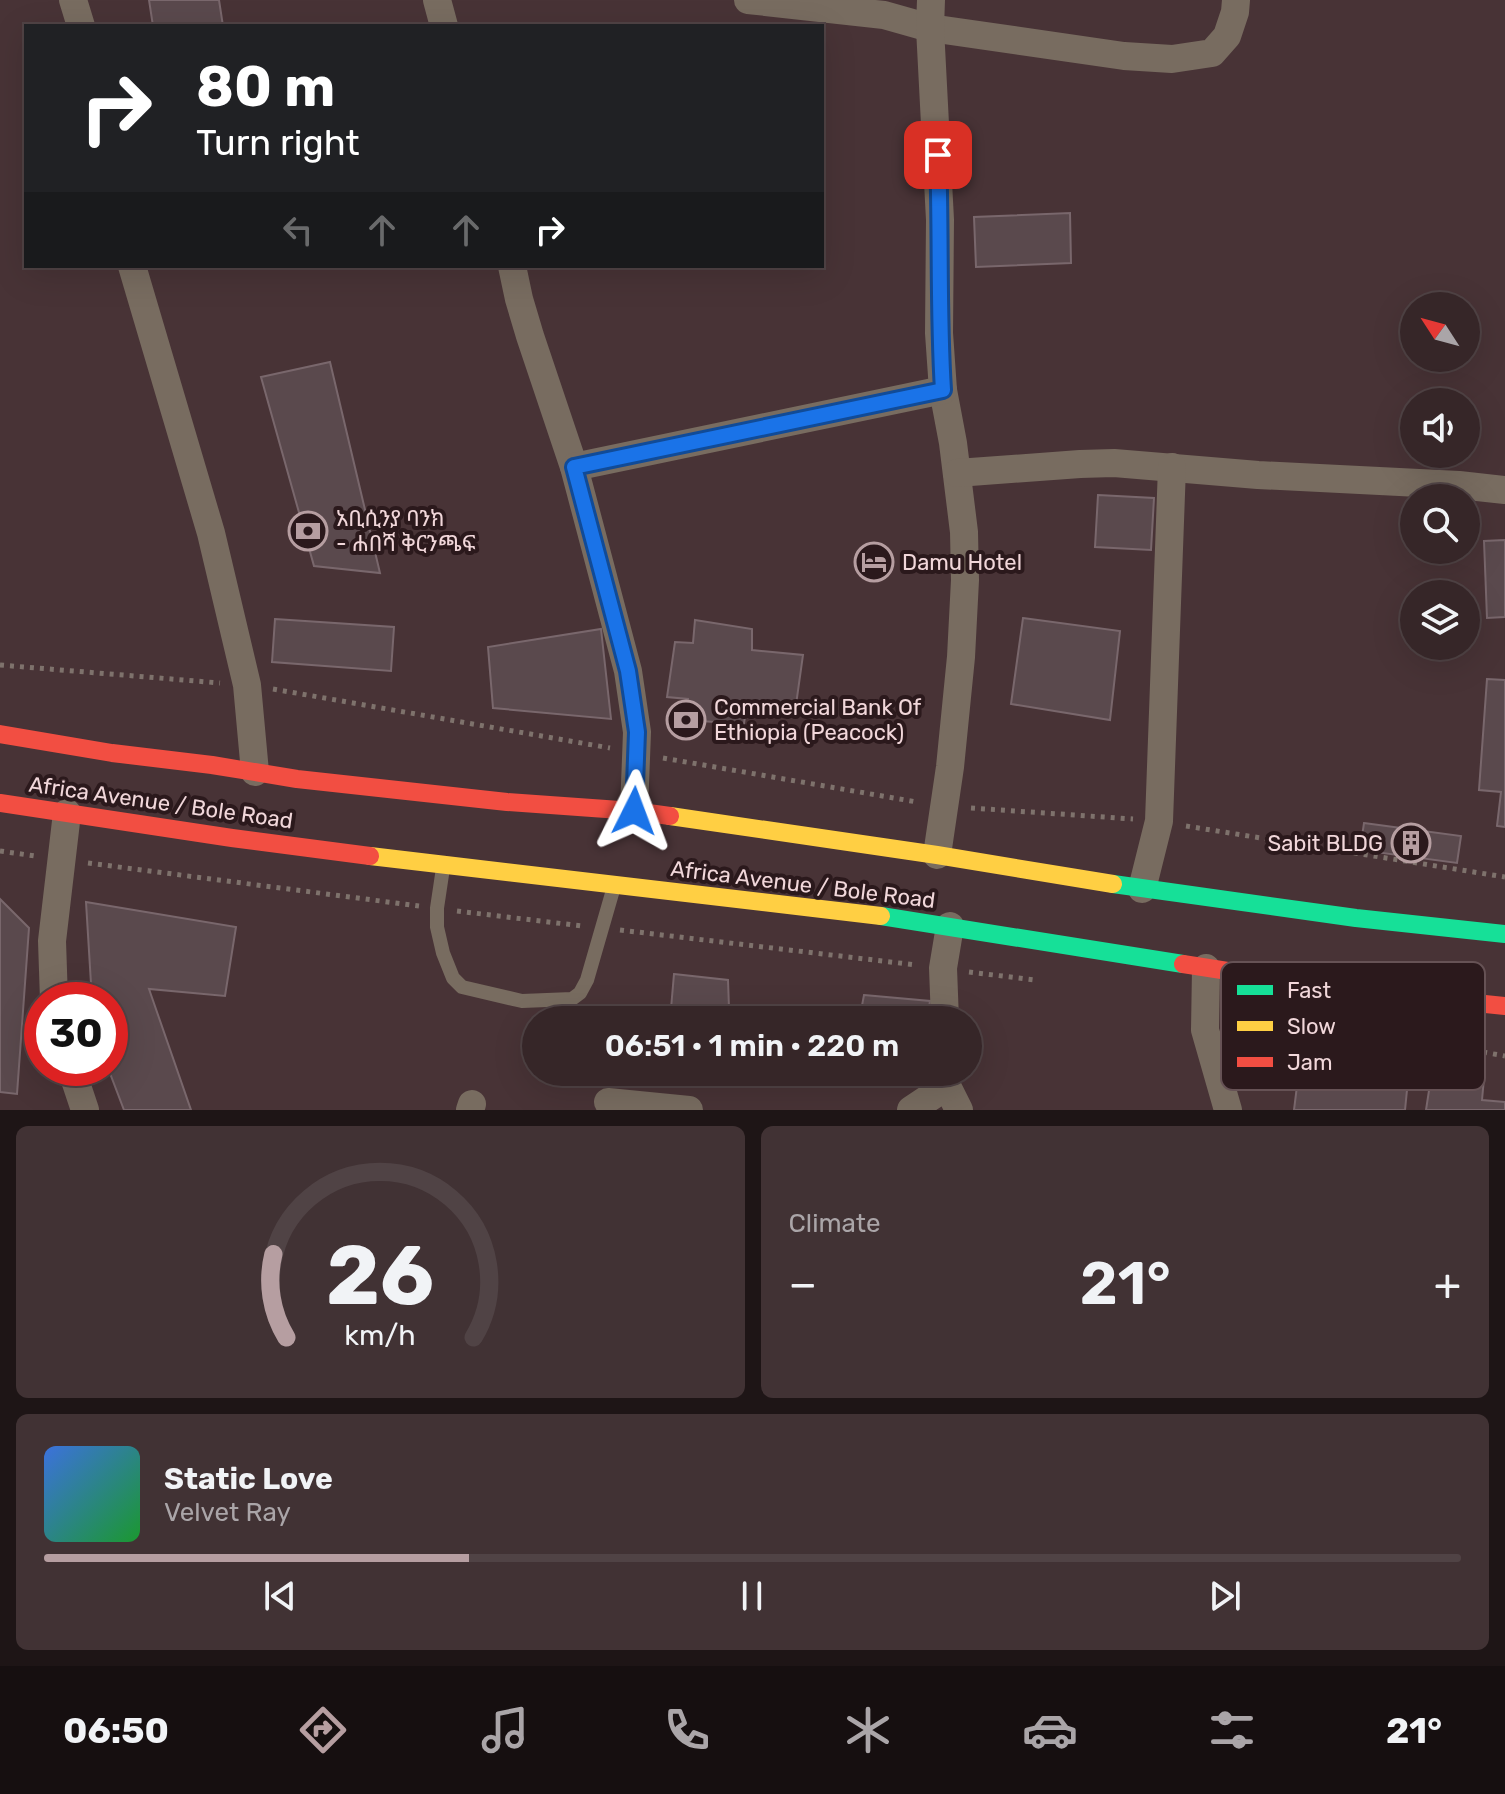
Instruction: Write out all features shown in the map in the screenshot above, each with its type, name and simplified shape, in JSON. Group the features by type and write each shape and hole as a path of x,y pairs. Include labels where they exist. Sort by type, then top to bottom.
{"main road":[{"name":"Africa Avenue / Bole Road","path":"0,734 112,753 388,790 634,811 937,855 1142,889 1356,918 1505,934"},
{"name":"Africa Avenue / Bole Road","path":"0,803 232,838 950,926 1221,970"},
{"name":"Africa Avenue / Bole Road","path":"1485,1004 1505,1006"}],"street":[{"path":"73,0 80,24"},
{"path":"437,0 443,24"},
{"path":"748,0 884,15 930,14 1124,56 1172,59 1212,53 1227,36 1236,0"},
{"path":"930,14 940,207 939,333 943,390 964,532 965,580 950,767 937,855"},
{"path":"133,268 211,533 247,685 255,772"},
{"path":"512,268 530,336 574,467 628,671 637,732 634,811"},
{"path":"574,467 943,390"},
{"path":"957,473 1114,463 1505,490"},
{"path":"1142,889 1159,821 1172,467"},
{"path":"53,982 52,941 67,813"},
{"path":"944,1006 943,968 950,926"},
{"path":"1206,968 1205,1030 1221,1086"},
{"path":"77,1086 85,1110"},
{"path":"911,1110 951,1089"},
{"path":"1222,1090 1228,1110"},
{"path":"608,1102 689,1110"}],"lane":[{"path":"444,864 437,927 453,978 462,987 522,1001 572,999 580,993 587,980 614,886"}],"path":[{"path":"0,665 247,685 944,807 1159,821 1505,877"},
{"path":"0,851 437,908 1035,980"},
{"path":"1485,1052 1505,1056"}],"building":[{"path":"149,0 219,0 223,24 153,24"},
{"path":"1070,213 1071,263 976,267 974,217"},
{"path":"330,362 380,573 314,566 261,377"},
{"path":"1098,495 1154,498 1151,550 1095,547"},
{"path":"1505,540 1505,617 1487,618 1484,541"},
{"path":"1023,618 1120,631 1110,720 1011,704"},
{"path":"275,619 394,627 391,671 272,662"},
{"path":"695,620 752,629 752,650 803,655 795,712 746,708 744,724 686,720 688,699 667,697 675,642 693,643"},
{"path":"601,629 611,719 493,708 488,647"},
{"path":"1487,679 1505,680 1505,827 1497,826 1501,792 1479,790"},
{"name":"Sabit BLDG","path":"1364,823 1461,836 1457,863 1360,850"},
{"path":"0,899 29,928 17,1094 0,1092"},
{"path":"86,902 236,927 225,996 149,989 191,1110 124,1110 115,1086 128,1086 128,982 91,982"},
{"path":"674,974 728,980 729,1006 671,1006"},
{"path":"864,995 930,1001 929,1006 862,1006"},
{"path":"1296,1090 1407,1090 1405,1110 1294,1110"},
{"path":"1429,1090 1483,1090 1482,1100 1505,1102 1505,1110 1426,1110"}],"traffic: fast":[{"path":"1113,884 1356,918 1505,934"},
{"path":"881,916 1183,964"}],"traffic: slow":[{"path":"670,816 1113,884"},
{"path":"370,856 881,916"}],"traffic: jam":[{"path":"0,734 297,779 670,816"},
{"path":"0,803 370,856"},
{"path":"1183,964 1221,970"},
{"path":"1485,1004 1505,1006"}],"place":[{"name":"አቢሲንያ ባንክ - ሐበሻ ቅርንጫፍ","path":"308,531"},
{"name":"Damu Hotel","path":"874,562"},
{"name":"Commercial Bank Of Ethiopia (Peacock)","path":"686,720"},
{"name":"Sabit BLDG","path":"1411,843"}],"route":[{"path":"634,811 637,732 628,671 574,467 943,390 939,333 938,155"}]}
